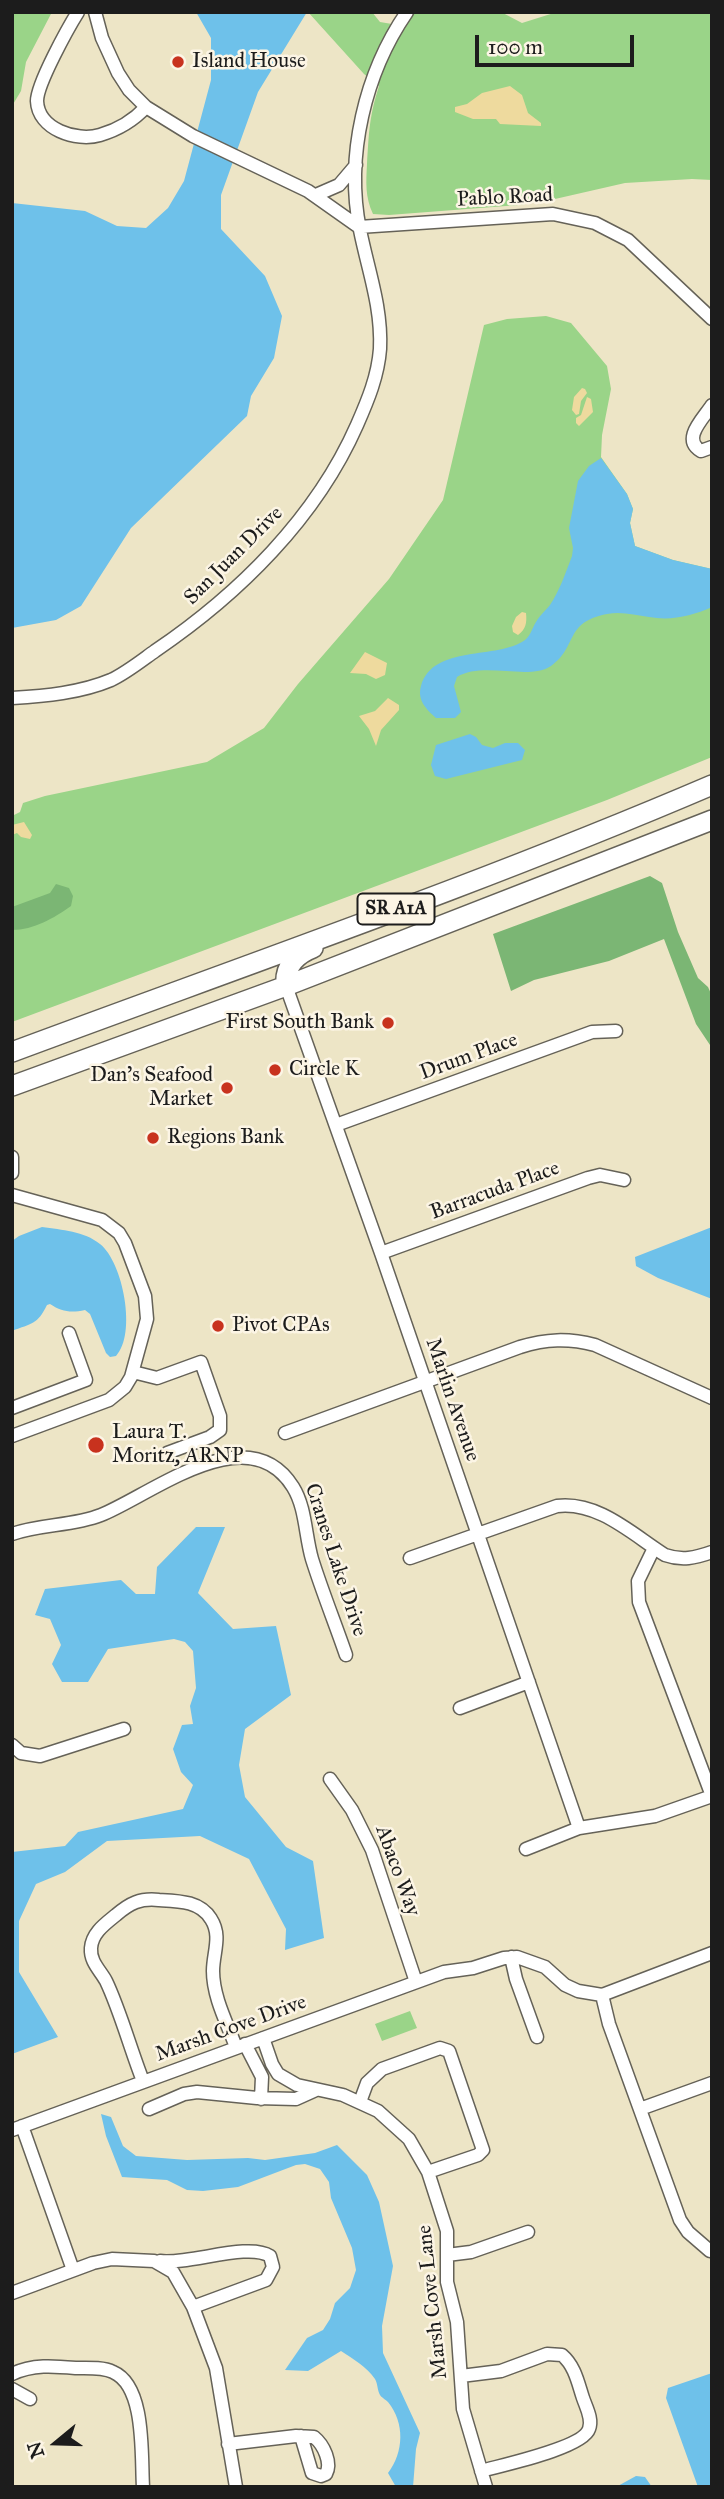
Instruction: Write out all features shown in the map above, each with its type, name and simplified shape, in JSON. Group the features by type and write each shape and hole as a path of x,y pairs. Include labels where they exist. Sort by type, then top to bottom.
{"main road":[{"name":"SR A1A","path":"12,1052 449,889 712,785"},
{"name":"SR A1A","path":"12,1086 286,986 712,820"},
{"path":"286,986 286,973 291,962 304,952 424,907 449,889"},
{"path":"236,968 259,968 286,986"}],"street":[{"path":"78,12 41,82 37,95 38,111 43,120 56,130 92,137 120,126 146,107"},
{"path":"95,12 102,38 118,74 146,107 193,136 316,195 359,227"},
{"name":"San Juan Drive","path":"12,698 42,697 100,684 125,671 187,629 271,552 320,491 352,438 369,400 380,348 378,304 356,207 358,141 371,84 380,60 407,12"},
{"path":"316,195 339,185 356,166"},
{"name":"Pablo Road","path":"359,227 537,213 576,217 604,227 640,249 712,319"},
{"path":"712,405 691,440 701,451 712,447"},
{"name":"Marlin Avenue","path":"286,986 579,1828"},
{"name":"Drum Place","path":"336,1125 592,1032 616,1031"},
{"path":"12,1157 12,1173"},
{"name":"Barracuda Place","path":"381,1254 587,1178 612,1176 624,1180"},
{"path":"12,1195 106,1222 125,1242 147,1307 147,1319 133,1373 125,1387 108,1400 12,1436"},
{"path":"12,1408 86,1380 69,1334"},
{"path":"285,1433 533,1343 561,1339 595,1345 712,1398"},
{"path":"133,1373 157,1378 201,1362 220,1416 220,1430 210,1437 167,1453"},
{"name":"Cranes Lake Drive","path":"12,1534 100,1515 193,1467 235,1459 261,1462 282,1474 298,1497 312,1559 346,1655"},
{"path":"410,1558 565,1505 594,1512 612,1520 665,1555 683,1559 712,1552"},
{"path":"526,1849 579,1828 655,1816 712,1796 639,1602 638,1581 654,1548"},
{"path":"460,1708 528,1682"},
{"path":"12,1745 21,1752 40,1756 124,1729"},
{"name":"Abaco Way","path":"330,1779 352,1810 372,1850 416,1982"},
{"path":"143,2081 106,1981 92,1957 91,1948 100,1929 127,1905 149,1899 186,1902 196,1905 211,1919 218,1939 213,1967 215,1990 240,2046 262,2079 261,2099"},
{"path":"537,2038 516,1979 511,1956 535,1962 565,1985 578,1991 602,1995 712,1953"},
{"name":"Marsh Cove Drive","path":"17,2128 444,1972 511,1956"},
{"path":"602,1995 604,2010 680,2220 688,2232 710,2250"},
{"path":"262,2079 278,2074 263,2038"},
{"path":"360,2102 367,2083 382,2069 440,2048 449,2051 483,2150 478,2155 428,2172"},
{"name":"Marsh Cove Lane","path":"278,2074 287,2080 316,2090 343,2095 378,2110 409,2139 428,2172 447,2231 447,2282 457,2322 463,2409 486,2487"},
{"path":"640,2109 712,2083"},
{"path":"149,2109 184,2094 197,2092 261,2099 296,2099 316,2090"},
{"path":"17,2128 73,2270"},
{"path":"447,2255 471,2252 528,2232"},
{"path":"12,2292 112,2259 180,2261 258,2251 270,2256 274,2267 266,2280 193,2308"},
{"path":"154,2261 173,2272 193,2308 216,2368 236,2487"},
{"path":"461,2376 501,2371 547,2354 562,2355 572,2367 591,2422 587,2434 581,2439 545,2453 481,2471"},
{"path":"12,2374 44,2365 107,2370 123,2377 131,2389 139,2419 143,2487"},
{"path":"12,2389 30,2399"},
{"path":"228,2444 301,2436"}],"green space":[{"path":"12,12 52,12 26,62 21,91 12,106"},
{"path":"308,12 372,12 380,22 404,26 414,12 501,12 522,23 557,12 712,12 712,180 625,183 519,205 373,214 366,183 370,125 379,86 364,74"},
{"path":"546,316 571,323 607,366 611,389 602,435 601,457 627,494 633,509 630,523 635,546 673,560 712,569 712,757 607,800 12,1022 12,816 20,812 23,803 45,796 207,762 264,728 298,684 389,579 443,500 484,325 507,319"},
{"path":"650,876 662,883 678,932 698,978 708,987 712,996 712,1048 696,1024 664,939 609,961 534,980 511,991 493,934"},
{"path":"56,884 69,888 73,896 71,906 36,926 12,930 12,907 50,893"},
{"path":"410,2011 417,2028 382,2041 375,2024"}],"sand":[{"path":"510,86 522,95 528,113 541,123 541,126 500,124 496,119 473,119 455,112 455,107 467,104 482,93"},
{"path":"582,388 587,393 581,401 579,414 576,415 572,410 574,397"},
{"path":"587,397 591,399 593,412 579,426 576,418 581,415"},
{"path":"522,612 526,613 526,623 518,635 513,632 512,626"},
{"path":"365,652 387,663 385,675 376,679 366,674 350,673"},
{"path":"388,698 399,705 399,710 381,730 376,746 369,729 359,716 375,711"},
{"path":"24,822 32,835 30,839 17,833 12,835 12,825"}],"water":[{"path":"196,12 307,12 258,92 221,195 221,229 265,276 282,316 274,358 251,396 247,416 131,528 81,606 56,620 12,628 12,203 85,211 117,226 146,228 168,208 184,181 211,80 211,38"},
{"path":"601,458 627,494 633,509 630,523 635,546 673,560 712,569 712,607 673,618 618,613 593,618 578,629 559,659 542,670 480,671 457,677 454,686 461,712 455,718 436,718 426,708 420,696 421,686 428,673 452,658 499,650 525,640 550,605 572,556 569,528 578,481 589,466"},
{"path":"470,734 482,745 493,748 505,743 518,743 525,750 522,760 446,779 435,776 431,765 436,745"},
{"path":"42,1227 87,1236 108,1253 121,1282 125,1299 126,1332 116,1356 110,1357 106,1353 90,1314 85,1310 67,1311 50,1304 33,1322 12,1331 12,1241"},
{"path":"712,1227 712,1299 658,1278 636,1266 635,1257"},
{"path":"196,1527 225,1527 198,1593 233,1629 276,1626 291,1695 245,1729 239,1765 245,1797 286,1847 313,1861 324,1938 285,1950 286,1929 249,1859 200,1836 107,1841 65,1872 36,1884 19,1921 19,1972 58,2037 12,2054 12,1852 65,1846 78,1832 183,1809 193,1785 181,1772 173,1749 182,1725 193,1724 190,1706 196,1688 193,1651 185,1642 174,1639 108,1649 88,1682 62,1682 52,1664 61,1645 50,1619 35,1615 45,1589 121,1580 136,1594 155,1594 157,1567"},
{"path":"101,2114 111,2117 123,2146 136,2156 187,2160 265,2160 315,2153 337,2145 367,2175 379,2202 393,2266 382,2326 383,2353 420,2433 413,2487 396,2487 388,2473 400,2447 400,2428 394,2410 380,2395 376,2381 368,2371 341,2351 308,2371 285,2370 307,2338 323,2330 335,2303 350,2288 356,2270 352,2248 331,2198 329,2182 320,2169 305,2164 296,2165 238,2187 203,2191 187,2190 167,2180 122,2177 106,2136"},
{"path":"712,2373 712,2487 698,2487 666,2398 668,2388"},
{"path":"636,2476 645,2477 652,2487 616,2487"}],"place":[{"name":"Island House","path":"178,62"},
{"name":"First South Bank","path":"388,1023"},
{"name":"Circle K","path":"275,1070"},
{"name":"Dan's Seafood Market","path":"227,1088"},
{"name":"Regions Bank","path":"153,1138"},
{"name":"Pivot CPAs","path":"218,1326"},
{"name":"Laura T. Moritz, ARNP","path":"96,1445"}]}
